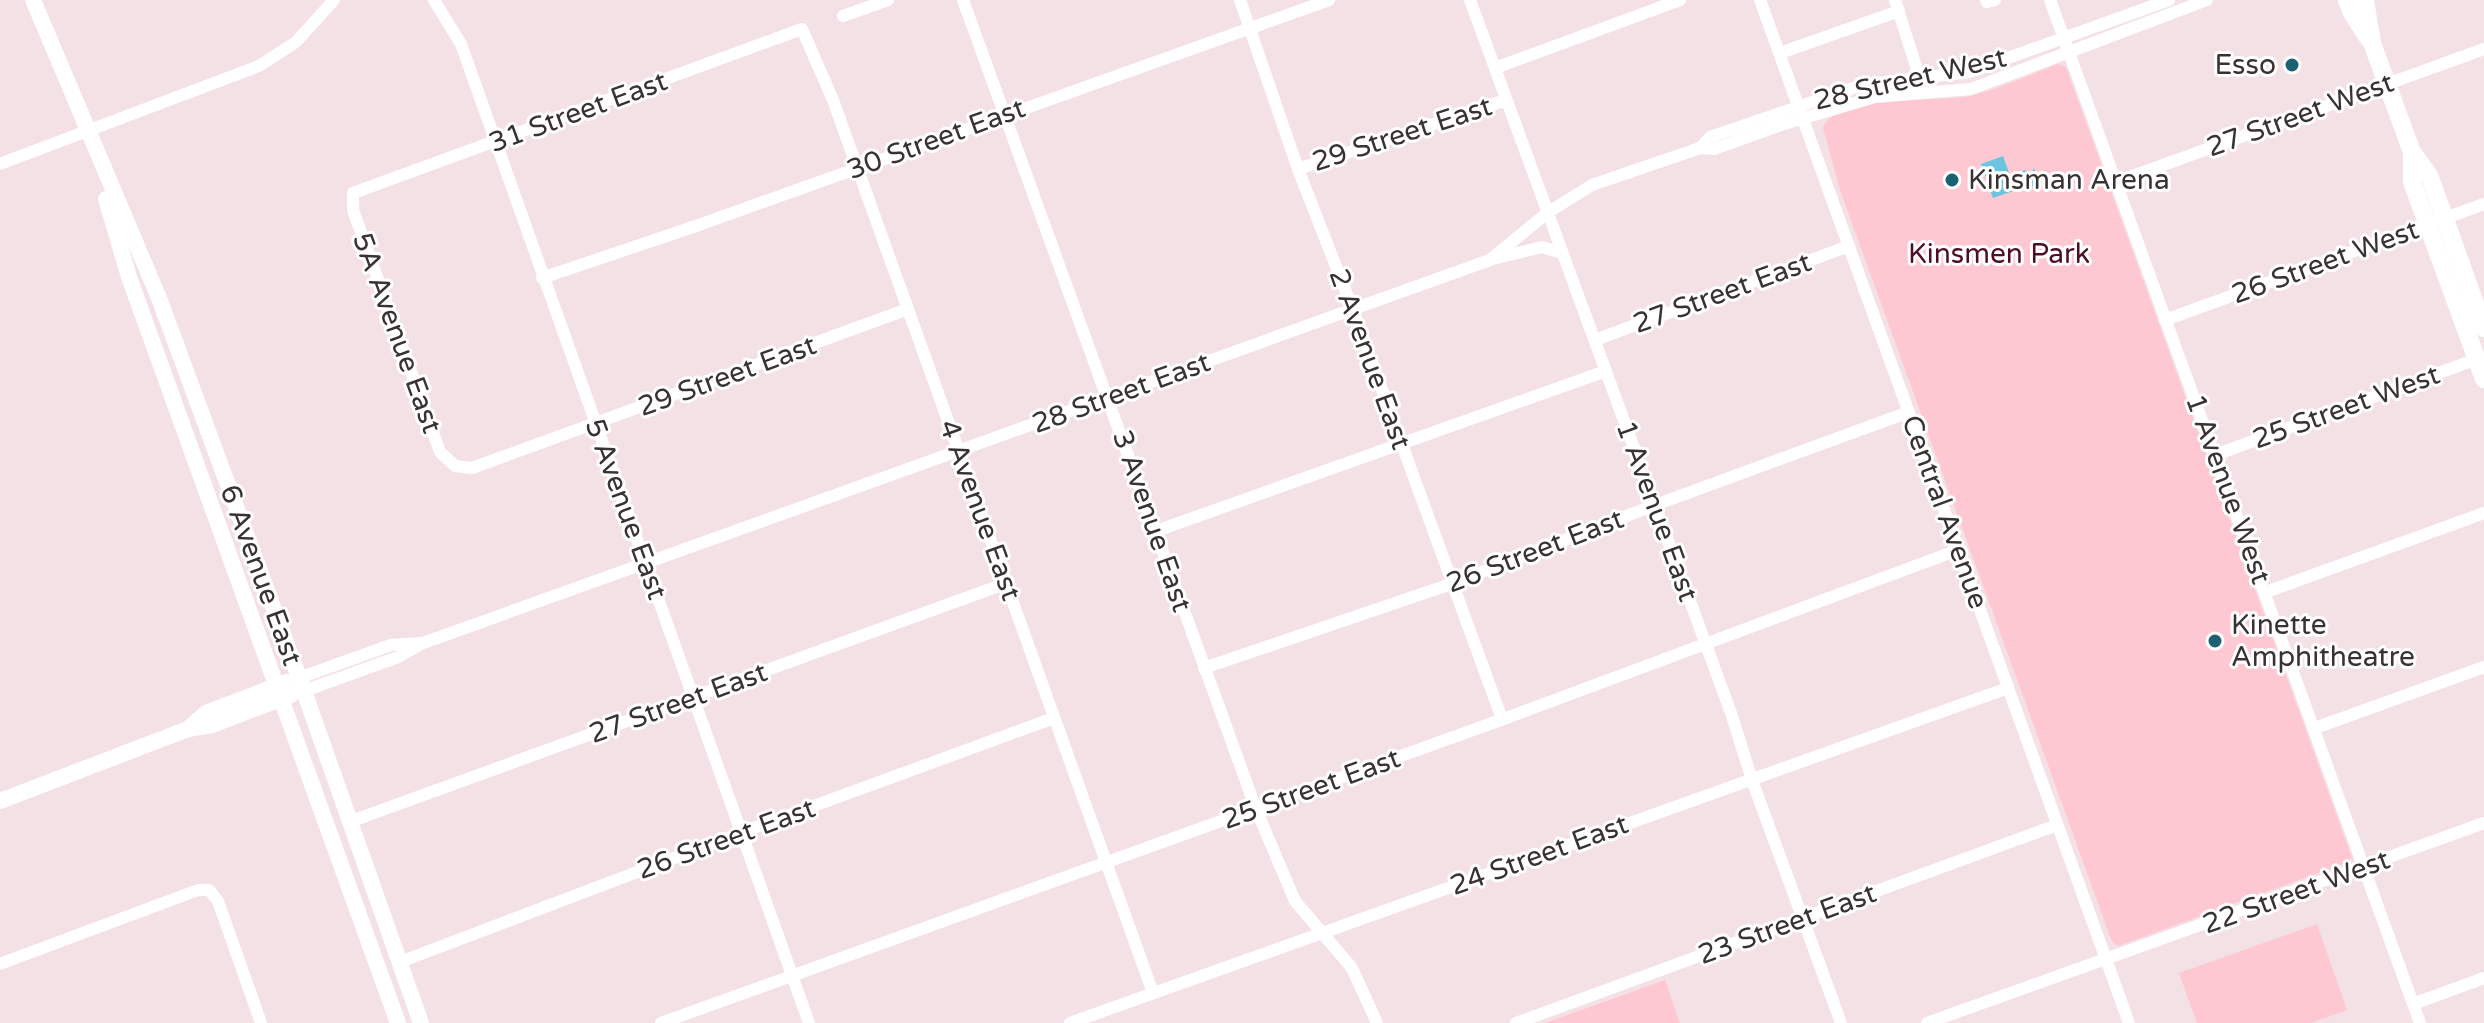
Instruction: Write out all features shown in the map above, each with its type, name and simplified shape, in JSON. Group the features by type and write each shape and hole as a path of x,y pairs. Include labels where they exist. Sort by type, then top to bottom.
{"highway":[{"path":"2347,0 2372,43"},
{"path":"2365,0 2372,43 2412,152 2412,182 2436,221 2484,328"},
{"path":"2436,221 2484,379"}],"main road":[{"name":"6 Avenue East","path":"33,0 159,298 421,1023"},
{"name":"6 Avenue East","path":"87,132 129,277 398,1023"},
{"name":"28 Street East","path":"0,801 188,729 206,713 301,684"}],"street":[{"path":"0,164 259,66 296,42 334,0"},
{"name":"5 Avenue East","path":"434,0 461,44 809,1023"},
{"path":"843,16 888,0"},
{"name":"3 Avenue East","path":"963,0 1256,809 1295,901 1352,968 1377,1023"},
{"name":"2 Avenue East","path":"1240,0 1298,169 1353,310 1502,719"},
{"name":"30 Street East","path":"542,278 1329,0"},
{"name":"1 Avenue East","path":"1470,0 1841,1023"},
{"name":"29 Street East","path":"1495,68 1680,0"},
{"name":"Central Avenue","path":"1760,0 2129,1023"},
{"path":"1986,0 1995,0"},
{"name":"1 Avenue West","path":"2050,0 2420,1023"},
{"name":"28 Street West","path":"1700,148 1710,137 1862,85 1969,72 2169,0"},
{"name":"28 Street West","path":"1803,119 1875,97 1961,92 2207,0"},
{"path":"1780,53 1897,5 1919,76"},
{"name":"31 Street East","path":"353,193 802,29"},
{"name":"4 Avenue East","path":"802,29 833,100 1153,993"},
{"name":"27 Street West","path":"2116,182 2484,49"},
{"name":"29 Street East","path":"1298,169 1506,100"},
{"name":"28 Street East","path":"301,684 398,657 423,643 1490,260 1547,213 1592,185 1700,148 1714,149 1803,119"},
{"name":"5A Avenue East","path":"353,193 353,210 440,452 455,466"},
{"name":"26 Street West","path":"2165,320 2484,204"},
{"name":"27 Street East","path":"1595,340 1849,246"},
{"path":"1490,260 1542,247 1562,253"},
{"name":"29 Street East","path":"455,466 472,468 908,309"},
{"name":"25 Street West","path":"2215,455 2477,359"},
{"path":"1156,531 1606,371"},
{"name":"26 Street East","path":"1204,668 1451,584 1909,412"},
{"path":"2266,592 2484,513"},
{"name":"25 Street East","path":"661,1023 1256,809 1958,550"},
{"name":"27 Street East","path":"349,822 1007,583"},
{"path":"2315,728 2484,667"},
{"name":"24 Street East","path":"1070,1023 2008,688"},
{"name":"26 Street East","path":"400,962 1054,718"},
{"name":"22 Street West","path":"1927,1023 2484,823"},
{"name":"23 Street East","path":"1516,1023 2057,825"},
{"path":"0,964 198,890 209,890 218,901 257,1022"},
{"path":"2413,1004 2484,978"}],"green space":[{"name":"Kinsmen Park","path":"2058,64 2066,67 2352,858 2118,946 2112,942 1840,190 1823,128 1831,117 1846,110 1889,102 1970,96"},
{"path":"2317,924 2347,1010 2311,1023 2197,1023 2179,973"},
{"path":"1665,980 1680,1023 1545,1023"}],"water":[{"path":"2003,156 2012,181 2024,170 2032,172 2034,168 2040,185 1993,198 1981,164"}],"place":[{"name":"Esso","path":"2292,65"},
{"name":"Kinsman Arena","path":"1952,180"},
{"name":"Kinette Amphitheatre","path":"2215,641"}]}
